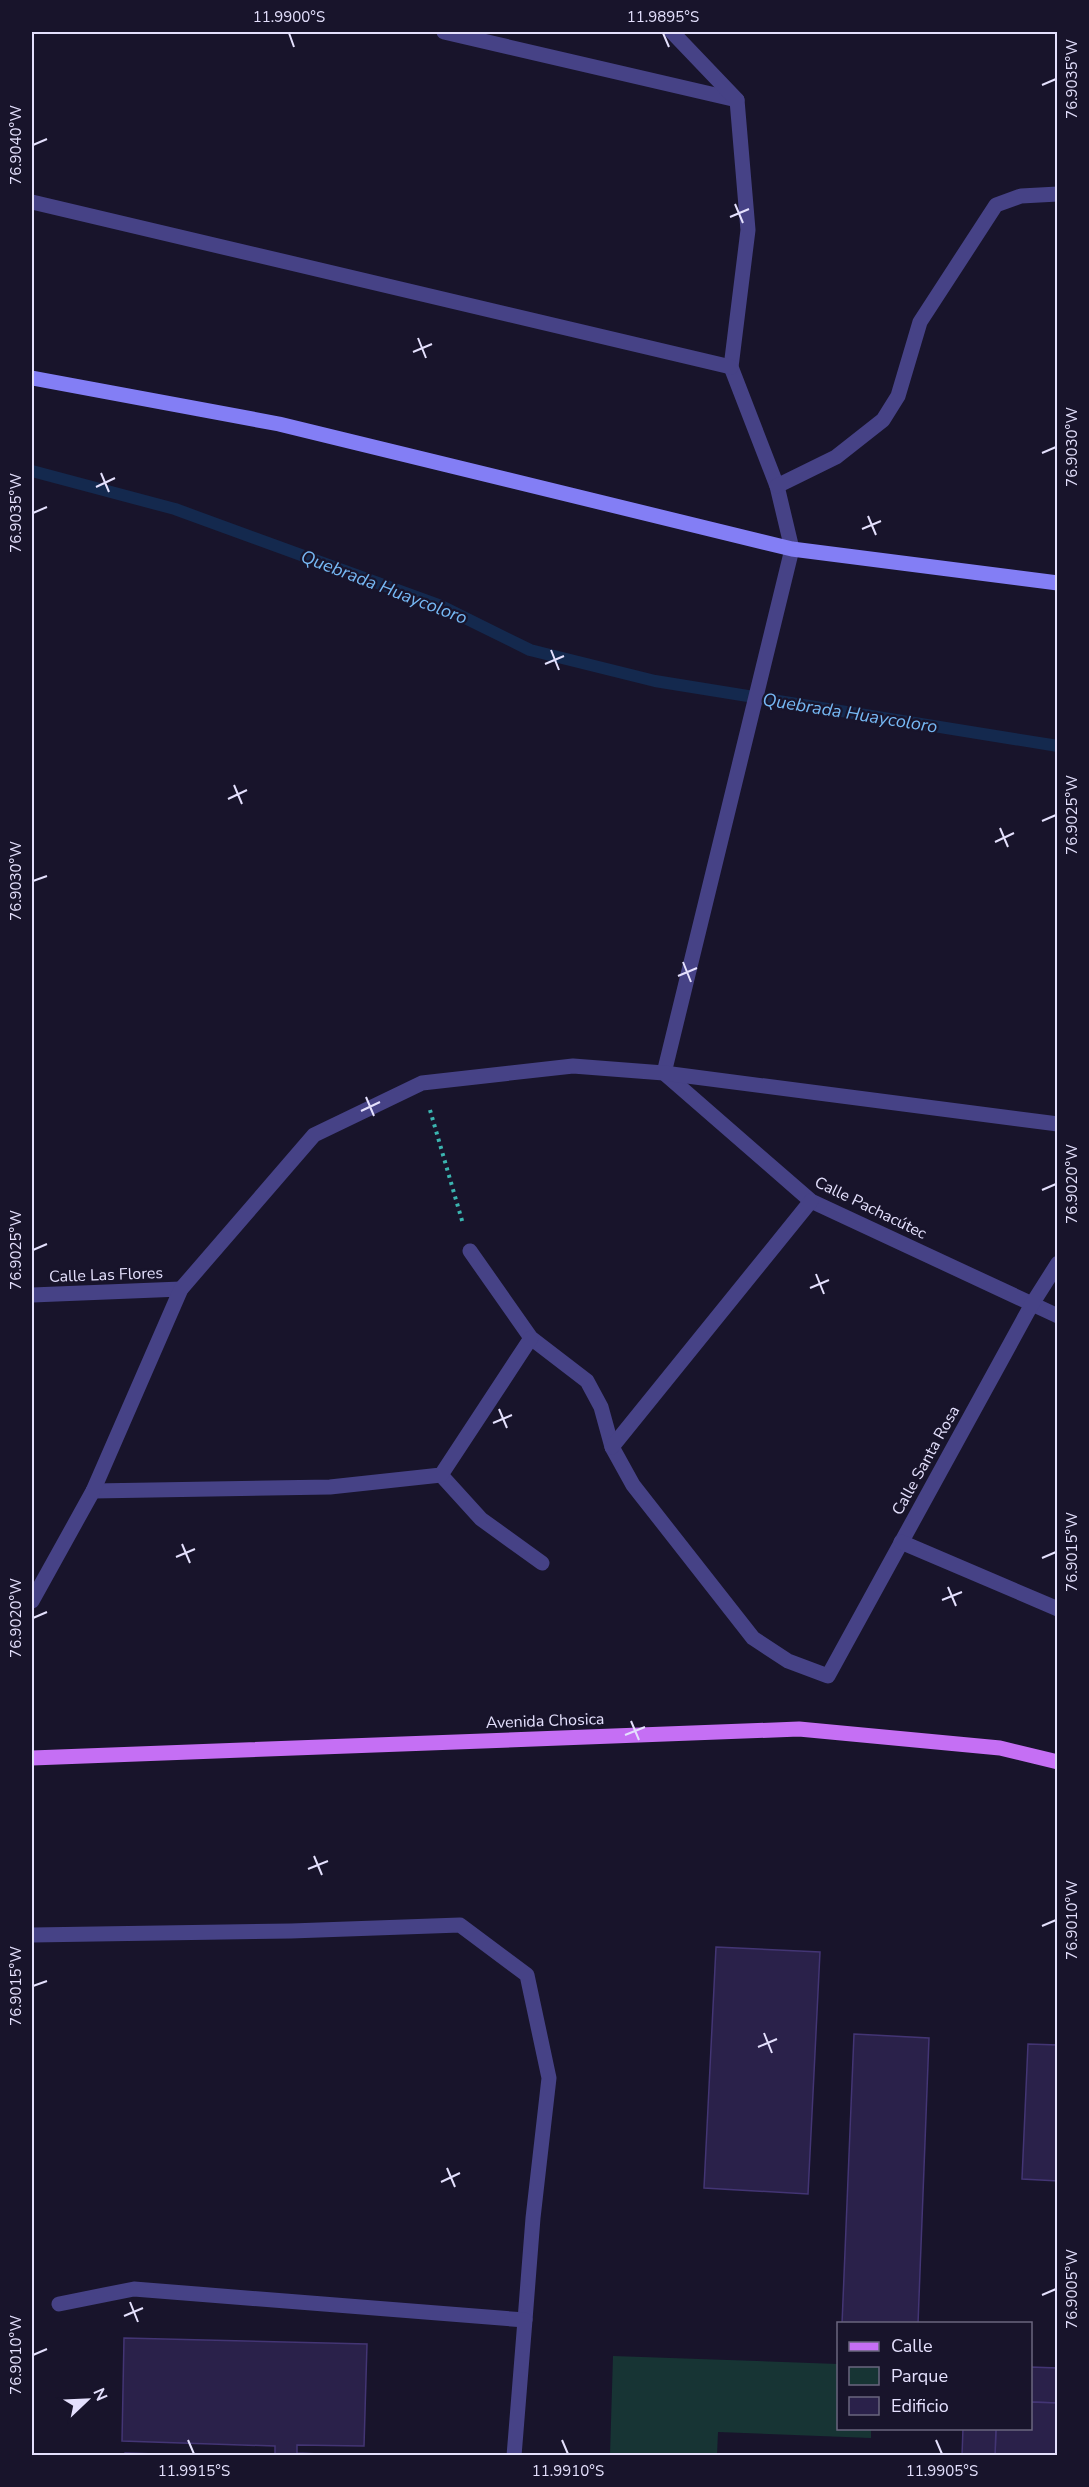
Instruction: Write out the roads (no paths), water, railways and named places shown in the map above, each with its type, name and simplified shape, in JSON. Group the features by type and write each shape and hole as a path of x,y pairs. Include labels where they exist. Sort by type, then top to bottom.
{"main road":[{"path":"32,378 279,424 792,549 1058,583"},
{"name":"Avenida Chosica","path":"32,1758 799,1729 1000,1748 1058,1762"}],"street":[{"path":"444,32 737,100"},
{"path":"664,1073 792,549 777,486 731,367 748,230 737,100 672,32"},
{"path":"777,486 836,457 883,420 898,396 920,322 996,205 1022,196 1058,194"},
{"path":"32,202 731,367"},
{"path":"32,1602 93,1491 181,1289 314,1135 422,1083 573,1066 664,1073 1058,1124"},
{"name":"Calle Pachacútec","path":"664,1073 811,1201 1058,1316"},
{"path":"612,1447 811,1201"},
{"path":"470,1251 531,1338 587,1381 601,1407 612,1447"},
{"name":"Calle Santa Rosa","path":"612,1447 633,1485 753,1638 788,1661 828,1676 1032,1304 1058,1263"},
{"name":"Calle Las Flores","path":"32,1295 181,1289"},
{"path":"441,1475 531,1338"},
{"path":"93,1491 330,1487 441,1475"},
{"path":"441,1475 481,1519 542,1563"},
{"path":"900,1542 1058,1609"},
{"path":"32,1935 291,1931 460,1925 527,1975 549,2078 533,2218 514,2456"},
{"path":"59,2304 134,2289 525,2320"}],"waterway":[{"name":"Quebrada Huaycoloro","path":"32,471 175,509 441,606 530,650 655,681 1058,746"}]}
